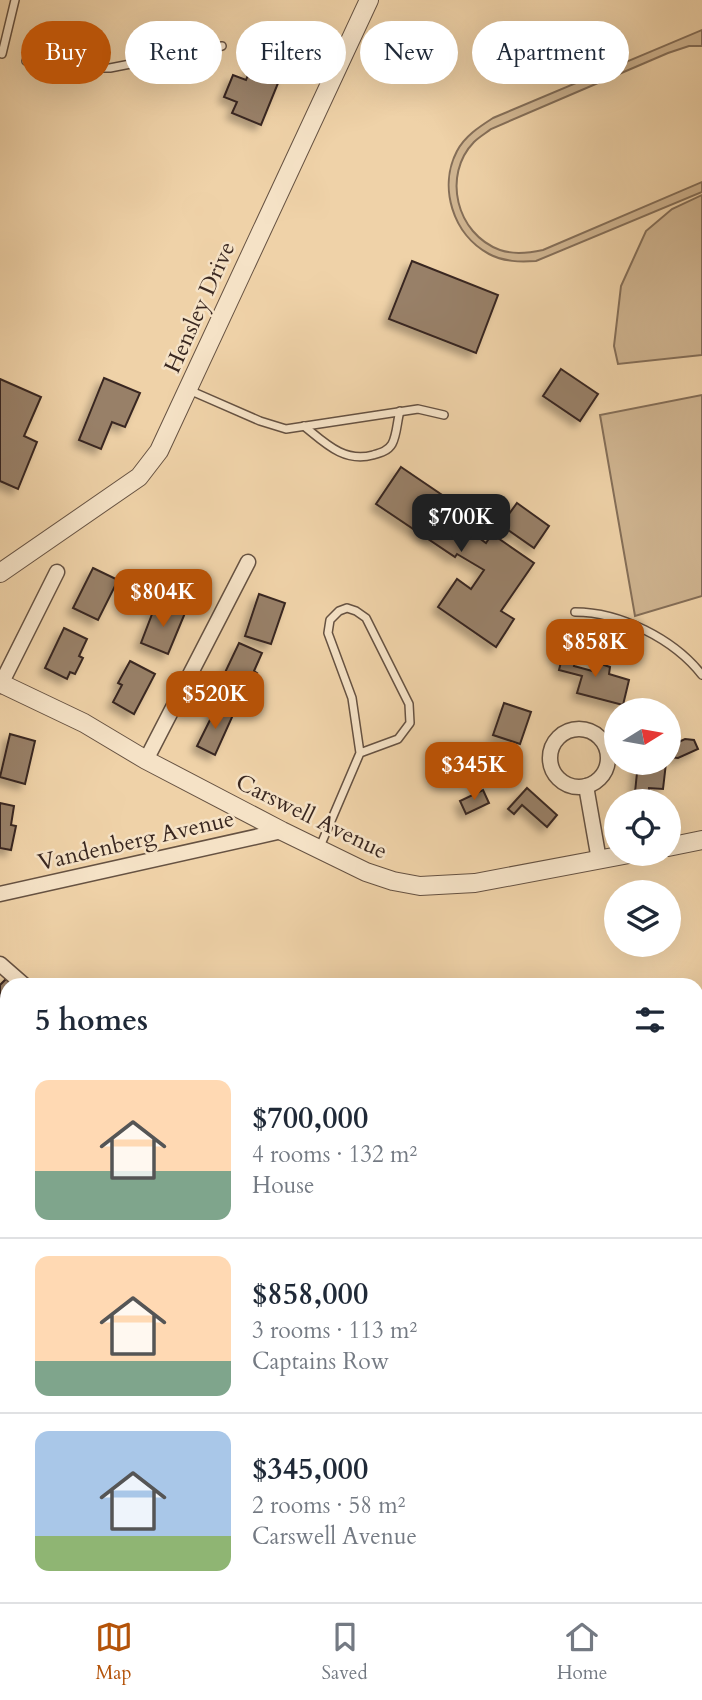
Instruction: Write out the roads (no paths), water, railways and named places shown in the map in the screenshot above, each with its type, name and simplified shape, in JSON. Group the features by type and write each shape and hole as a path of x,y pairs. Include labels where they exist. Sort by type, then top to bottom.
{"street":[{"name":"Hensley Drive","path":"0,573 139,477 159,451 369,0"},
{"path":"146,761 248,562"},
{"path":"0,684 57,572"},
{"name":"Carswell Avenue","path":"0,684 84,723 146,761 366,872 420,886 475,883 604,859"},
{"path":"571,730 590,731 599,736 608,753 605,772 598,780 586,786 571,786 563,782 552,767 552,749 563,734 571,730"},
{"path":"586,786 599,860"},
{"name":"Vandenberg Avenue","path":"0,894 282,831"},
{"path":"681,844 702,840"},
{"path":"0,964 16,978"}],"lane":[{"path":"2,54 15,0"},
{"path":"189,389 260,421 286,429 418,409 444,415"},
{"path":"304,426 332,449 346,456 365,457 384,452 391,445 400,411"},
{"path":"319,849 360,753 352,698 328,633 330,620 339,611 347,608 366,618 409,704 410,723 398,738 360,753"},
{"path":"575,612 595,612 635,625 674,649 702,675"}]}
